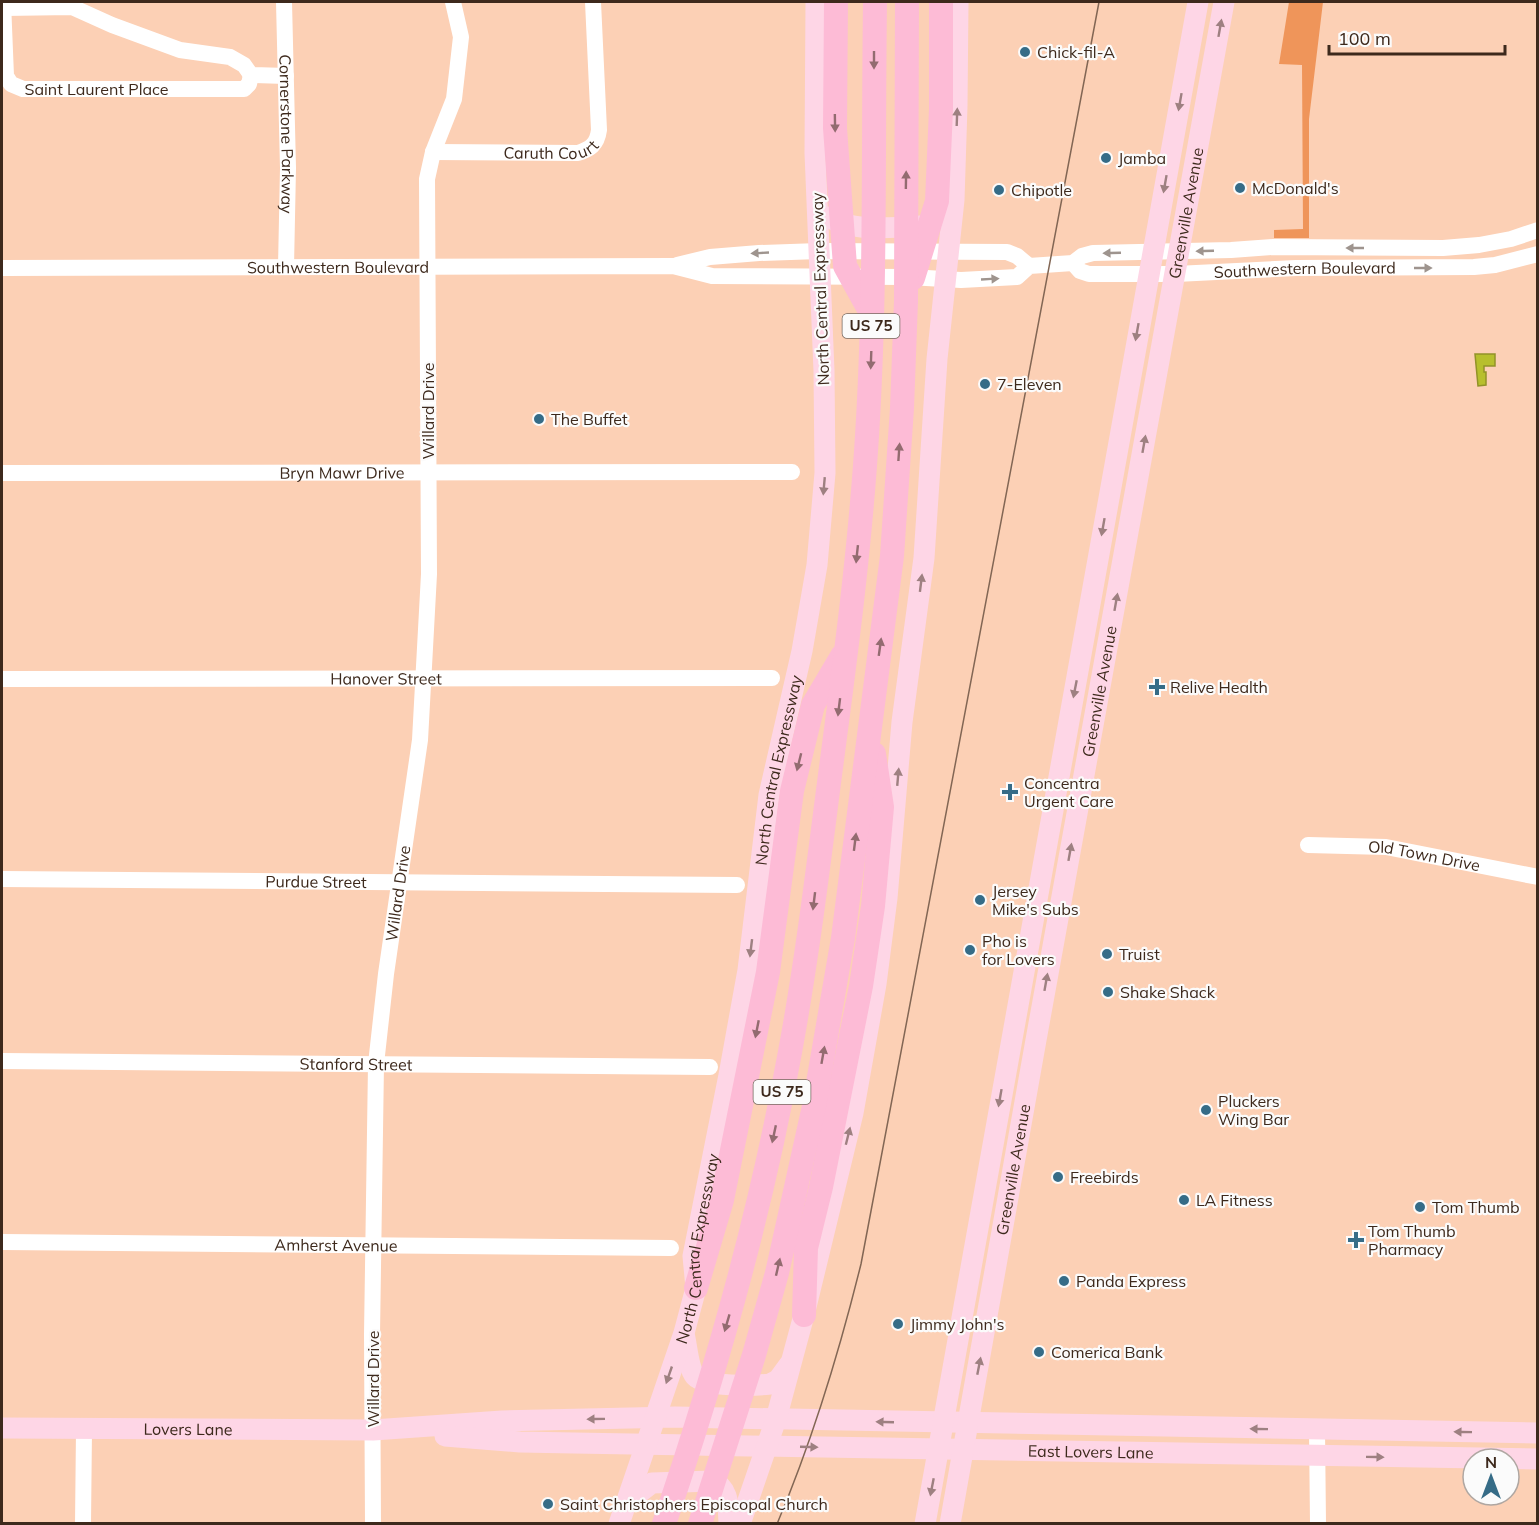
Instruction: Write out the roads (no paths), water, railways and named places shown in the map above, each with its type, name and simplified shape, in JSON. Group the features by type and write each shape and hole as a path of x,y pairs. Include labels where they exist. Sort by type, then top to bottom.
{"highway":[{"path":"836,2 835,128 845,266 872,313"},
{"name":"US 75","path":"664,1524 728,1321 755,1218 774,1135 804,967 846,649 863,490 872,313 874,2"},
{"name":"US 75","path":"700,1524 754,1355 777,1273 814,1106 843,938 892,556 902,408 906,302 908,2"},
{"path":"906,302 936,201 941,109 941,2"},
{"path":"696,1288 722,1200 768,972 792,791 813,705 846,649"},
{"path":"804,1316 806,1248 821,1187 861,986 873,906 882,807 870,725"}],"main road":[{"name":"North Central Expressway","path":"622,1514 654,1445 686,1342 696,1288 693,1256 748,970 770,795 802,651 817,565 825,473 826,251 814,92 816,2"},
{"path":"741,1524 758,1446 792,1361 804,1316 853,1113 876,984 888,898 902,722 924,558 938,360 941,279 957,106 958,2"},
{"name":"Greenville Avenue","path":"925,1524 944,1423 961,1312 1198,2"},
{"name":"Greenville Avenue","path":"950,1524 1224,2"},
{"path":"1190,49 1215,54"},
{"path":"824,214 847,226 925,226 948,211"},
{"path":"1113,469 1139,475"},
{"path":"1085,632 1110,636"},
{"path":"1050,823 1075,826"},
{"path":"686,1342 694,1375 704,1382 770,1384 778,1380 792,1361"},
{"name":"East Lovers Lane","path":"664,1417 1538,1433"},
{"name":"Lovers Lane","path":"2,1428 373,1430 501,1421 664,1417"},
{"name":"Lovers Lane","path":"373,1430 520,1442 654,1445"},
{"name":"East Lovers Lane","path":"654,1445 1538,1459"},
{"path":"622,1514 648,1485 658,1481 712,1481 723,1488 728,1500 729,1524"}],"street":[{"name":"Cornerstone Parkway","path":"284,2 288,168 286,267"},
{"path":"428,266 427,180 433,152 454,99 461,37 453,2"},
{"name":"Caruth Court","path":"433,152 578,153 590,149 595,144 598,130 593,2"},
{"name":"Saint Laurent Place","path":"3,5 72,7 112,25 180,50 230,57 244,65 251,75 249,84 244,89 23,89 11,84 6,76 3,5"},
{"path":"251,75 286,76"},
{"name":"Southwestern Boulevard","path":"673,266 712,276 941,279 1017,277 1029,266 1072,263 1082,256 1093,254 1273,248 1443,248 1501,241 1538,230"},
{"path":"1231,250 1232,271"},
{"name":"Southwestern Boulevard","path":"2,268 673,266 710,257 826,251 1007,252 1017,256 1029,266"},
{"name":"Southwestern Boulevard","path":"1072,263 1080,271 1089,274 1148,275 1296,268 1474,267 1495,265 1538,254"},
{"name":"Willard Drive","path":"373,1524 376,1064 386,974 419,750 424,677 429,574 428,266"},
{"name":"Bryn Mawr Drive","path":"2,473 792,472"},
{"name":"Hanover Street","path":"2,679 772,678"},
{"name":"Old Town Drive","path":"1308,845 1386,847 1538,877"},
{"name":"Purdue Street","path":"2,879 737,885"},
{"name":"Stanford Street","path":"2,1061 710,1066"},
{"name":"Amherst Avenue","path":"2,1242 671,1248"},
{"path":"84,1429 84,1524"},
{"path":"1317,1430 1318,1524"}],"tram line":[{"path":"777,1524 824,1396 861,1264 1099,2"}],"place":[{"name":"Chick-fil-A","path":"1025,52"},
{"name":"Jamba","path":"1106,158"},
{"name":"McDonald's","path":"1240,188"},
{"name":"Chipotle","path":"999,190"},
{"name":"7-Eleven","path":"985,384"},
{"name":"The Buffet","path":"539,419"},
{"name":"Relive Health","path":"1157,687"},
{"name":"Concentra Urgent Care","path":"1010,792"},
{"name":"Jersey Mike's Subs","path":"980,900"},
{"name":"Pho is for Lovers","path":"970,950"},
{"name":"Truist","path":"1107,954"},
{"name":"Shake Shack","path":"1108,992"},
{"name":"Pluckers Wing Bar","path":"1206,1110"},
{"name":"Freebirds","path":"1058,1177"},
{"name":"LA Fitness","path":"1184,1200"},
{"name":"Tom Thumb","path":"1420,1207"},
{"name":"Tom Thumb Pharmacy","path":"1356,1240"},
{"name":"Panda Express","path":"1064,1281"},
{"name":"Jimmy John's","path":"898,1324"},
{"name":"Comerica Bank","path":"1039,1352"},
{"name":"Saint Christophers Episcopal Church","path":"548,1504"}]}
